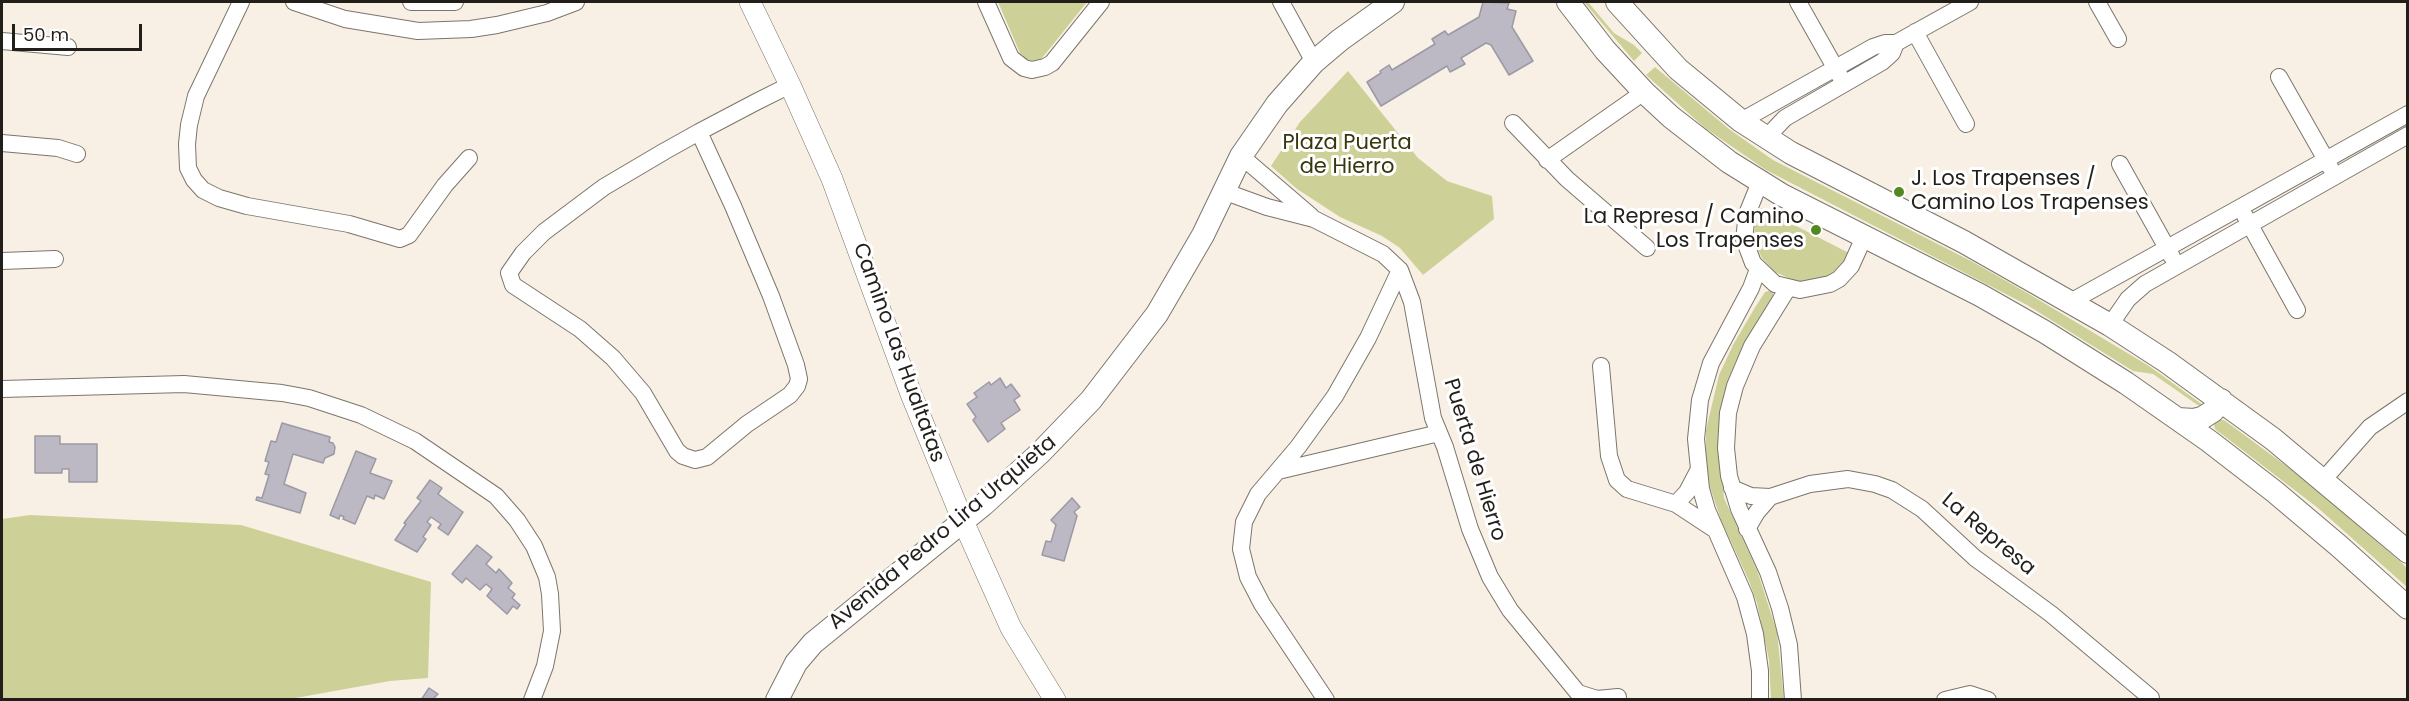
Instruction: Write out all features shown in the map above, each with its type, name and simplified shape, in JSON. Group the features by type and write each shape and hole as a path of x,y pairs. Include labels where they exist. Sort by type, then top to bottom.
{"main road":[{"name":"Avenida Pedro Lira Urquieta","path":"777,699 792,668 813,643 963,521 1064,429 1116,370 1156,314 1181,275 1241,156 1277,104 1314,62 1393,2"},
{"path":"1568,2 1605,50 1644,92 1700,141 1760,182 1980,295 2045,332 2178,419 2292,506 2408,608"},
{"path":"1617,2 1678,69 1741,121 1814,166 1964,242 2110,325 2221,400 2324,479 2408,552"},
{"path":"2178,419 2202,418 2213,411 2221,400"}],"street":[{"path":"241,2 196,96 189,125 188,168 194,180 203,190 219,198 247,206 349,224 400,239 409,235 440,192 469,158"},
{"path":"294,2 354,22 418,31 471,29 497,25 547,13 576,2"},
{"path":"411,2 455,2"},
{"name":"Camino Las Hualtatas","path":"750,2 790,85 847,217 911,394 963,521 1011,628 1055,699"},
{"path":"986,2 1011,58 1024,68 1032,70 1045,68 1052,63 1101,2"},
{"path":"1281,2 1314,62"},
{"path":"1798,2 1844,84"},
{"path":"1741,121 1879,44 1896,43 1970,2"},
{"path":"2097,2 2118,39"},
{"path":"1915,32 1966,124"},
{"path":"2,41 68,47"},
{"path":"1766,138 1785,118 1882,62 1892,53 1896,43"},
{"path":"2279,77 2335,176"},
{"path":"699,132 767,287 799,379 790,394 747,424 713,453 702,460 695,460 682,456 677,451 643,393 613,358 580,329 513,285 509,273 534,241 578,205 631,170 699,132 790,85"},
{"path":"1547,159 1644,92"},
{"path":"2072,302 2408,114"},
{"path":"1513,123 1579,190 1647,248"},
{"path":"2110,325 2137,290 2177,265 2335,176 2405,141 2391,123"},
{"path":"2,143 58,148 77,154"},
{"name":"Puerta de Hierro","path":"1241,156 1314,219"},
{"path":"2120,164 2177,265"},
{"path":"1760,182 1747,214 1744,239 1750,258 1758,269 1775,284 1788,288 1811,289 1839,279 1855,260 1864,237"},
{"name":"Puerta de Hierro","path":"1223,191 1267,207 1314,219 1383,254 1400,270 1412,302 1429,402 1476,547 1503,599 1578,693 1596,699 1618,697"},
{"path":"2241,207 2297,310"},
{"path":"2,261 55,259"},
{"path":"1758,269 1751,288 1718,348 1704,381 1697,418 1698,471 1701,489 1714,530 1737,579 1750,615 1759,653 1760,699"},
{"path":"1326,699 1262,604 1243,562 1241,536 1247,512 1258,494 1335,396 1368,338 1400,270"},
{"path":"1788,288 1752,346 1730,401 1726,439 1727,463 1732,488 1747,529 1768,572 1780,608 1791,655 1793,699"},
{"path":"1601,366 1609,456 1615,475 1627,489 1676,504 1714,530"},
{"path":"2,389 184,384 282,393 309,398 352,412 415,441 496,496 517,520 534,546 547,577 552,612 549,651 532,699"},
{"path":"2324,479 2370,427 2408,401"},
{"path":"1278,471 1439,433"},
{"path":"1676,504 1688,492 1698,471"},
{"name":"La Represa","path":"1732,488 1752,496 1770,497 1810,483 1835,479 1862,481 1892,490 1922,509 1975,558 2051,614 2151,698"},
{"path":"1747,529 1757,512 1770,497"},
{"path":"1945,699 1970,694 1988,699"}],"green space":[{"path":"998,2 1087,2 1041,59 1032,61 1020,53"},
{"path":"1584,2 1588,2 1614,33 1634,45 1642,53 1634,61"},
{"path":"1655,67 1729,129 1773,160 1973,262 2149,366 2203,405 2199,406 2153,374 2133,371 2027,305 1766,170 1705,128 1646,75"},
{"name":"Plaza Puerta de Hierro","path":"1348,71 1418,158 1447,181 1492,196 1494,219 1423,275 1400,248 1382,236 1340,217 1297,189 1271,166 1300,122"},
{"path":"1761,208 1849,253 1846,261 1828,277 1814,281 1795,281 1775,272 1762,258 1754,242 1755,220"},
{"path":"1765,292 1773,292 1774,299 1735,363 1722,402 1718,435 1724,498 1757,570 1777,632 1784,700 1771,699 1769,660 1757,603 1721,520 1710,487 1706,459 1706,430 1719,375 1754,309"},
{"path":"2217,420 2224,420 2304,479 2404,565 2407,569 2407,587 2318,508 2215,429 2214,424"},
{"path":"30,515 241,525 431,582 428,678 390,681 290,699 2,699 2,519"}],"building":[{"path":"1483,2 1509,3 1507,9 1516,11 1512,27 1533,61 1509,75 1491,45 1486,43 1461,58 1465,64 1450,72 1447,66 1381,106 1367,82 1389,65 1392,70 1435,44 1432,39 1445,31 1448,35 1479,17"},
{"path":"1000,378 1006,388 1011,384 1020,396 1014,400 1020,410 1001,423 1005,429 988,442 973,420 976,417 967,404 977,397 974,393 989,382 991,385"},
{"path":"282,423 330,437 329,442 335,447 334,454 325,458 323,463 293,454 284,484 306,493 300,513 256,500 257,497 262,498 269,475 265,474 269,462 265,461 271,441 276,442"},
{"path":"35,436 60,436 60,444 97,444 97,482 69,482 69,469 62,469 62,473 35,473"},
{"path":"356,451 376,459 370,473 392,481 384,499 375,495 374,499 367,496 355,524 343,519 344,517 340,515 339,519 330,515"},
{"path":"430,480 442,488 438,494 463,512 448,535 438,528 441,524 431,517 427,522 431,525 423,537 426,539 417,552 395,540 406,524 404,523 421,501 417,498"},
{"path":"1072,498 1080,507 1074,512 1077,516 1064,561 1042,555 1046,541 1051,542 1056,525 1051,520"},
{"path":"477,545 492,557 486,564 496,573 499,569 512,583 508,588 515,594 512,598 520,605 517,609 513,606 507,614 487,596 492,589 486,584 480,590 466,578 462,583 452,574"},
{"path":"429,688 438,694 434,698 436,700 421,700"}],"place":[{"name":"J. Los Trapenses / Camino Los Trapenses","path":"1899,192"},
{"name":"La Represa / Camino Los Trapenses","path":"1816,230"}]}
